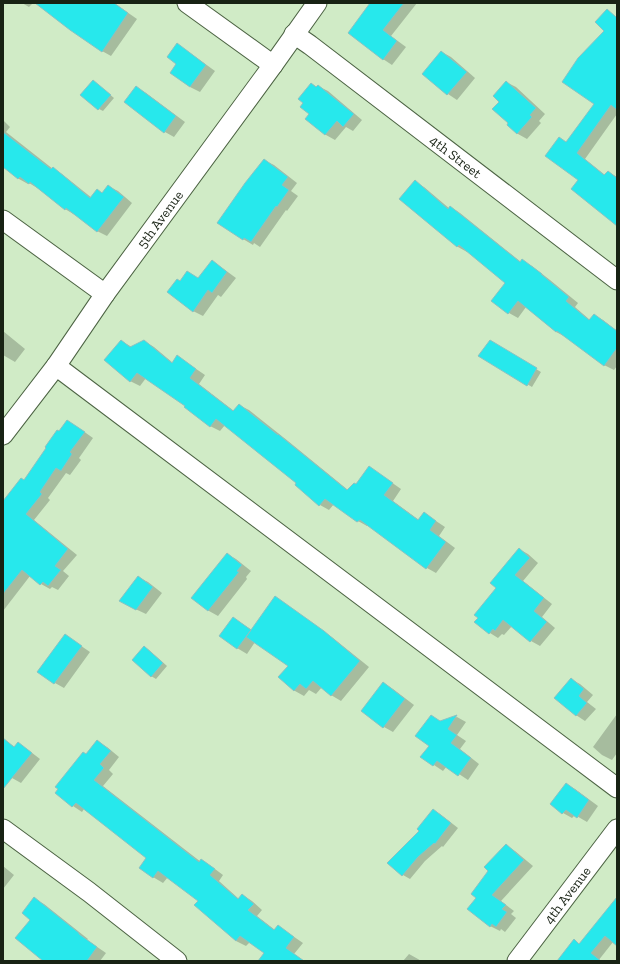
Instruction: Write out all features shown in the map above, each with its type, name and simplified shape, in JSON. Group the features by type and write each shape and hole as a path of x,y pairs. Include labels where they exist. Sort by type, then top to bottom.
{"street":[{"path":"187,3 274,65"},
{"name":"5th Avenue","path":"3,435 56,366 105,294 274,65 294,34 317,3"},
{"name":"4th Street","path":"294,34 617,280"},
{"path":"3,220 105,294"},
{"path":"56,366 617,788"},
{"path":"3,829 89,892 177,961"},
{"name":"4th Avenue","path":"517,961 617,829"}],"building":[{"path":"35,3 114,3 128,13 102,52"},
{"path":"370,3 404,3 383,30 397,41 383,60 348,33"},
{"path":"607,9 616,17 617,16 617,110 611,105 577,153 604,175 608,171 617,178 617,226 571,189 578,180 545,156 559,137 566,142 594,104 562,82 578,58 604,31 595,22"},
{"path":"177,43 206,65 190,87 170,73 176,64 167,57"},
{"path":"441,51 467,72 447,95 422,74"},
{"path":"93,80 111,95 98,110 80,95"},
{"path":"506,81 536,108 530,115 532,117 517,134 507,125 508,123 492,109 499,102 493,96"},
{"path":"311,83 316,87 318,85 354,114 343,127 337,121 325,135 305,119 309,114 300,107 303,103 298,99"},
{"path":"136,86 176,116 164,133 124,102"},
{"path":"3,132 51,169 53,167 90,198 97,189 102,193 108,185 124,197 97,232 66,208 65,210 30,182 29,184 20,177 18,179 3,167"},
{"path":"264,159 288,177 282,185 289,190 251,242 244,238 243,240 217,223"},
{"path":"415,180 448,209 450,206 520,262 522,259 542,274 569,297 566,301 589,320 594,314 617,331 617,348 604,366 557,331 556,332 518,301 508,314 491,301 505,283 459,245 457,247 399,199"},
{"path":"212,260 227,272 212,293 208,290 193,312 167,292 177,279 180,281 187,271 198,278"},
{"path":"121,340 130,347 144,340 172,363 177,355 196,369 190,378 233,411 239,404 347,490 354,483 356,484 369,466 393,483 384,495 418,520 424,512 436,521 430,530 446,542 426,569 360,520 357,522 325,499 319,506 295,485 296,483 216,419 210,427 184,407 185,406 137,373 130,382 104,360"},
{"path":"490,340 537,368 527,386 478,356"},
{"path":"67,420 85,432 70,452 72,454 61,471 56,468 40,492 42,494 26,514 68,549 55,566 61,570 48,586 43,582 40,585 22,570 3,594 3,501 21,478 24,480 57,430 59,431"},
{"path":"519,548 530,558 515,575 544,598 534,611 547,622 530,642 503,620 495,631 493,629 489,634 474,622 478,618 474,615 496,588 490,583"},
{"path":"227,553 242,565 237,571 239,572 208,611 191,598"},
{"path":"138,576 153,587 136,610 119,601"},
{"path":"275,596 324,631 360,661 331,696 313,681 306,689 300,684 294,691 278,677 288,666 246,637"},
{"path":"233,617 251,630 237,649 219,636"},
{"path":"65,634 82,646 54,684 37,672"},
{"path":"144,646 163,663 151,677 132,660"},
{"path":"571,678 584,689 579,696 587,703 576,716 554,698"},
{"path":"383,682 405,699 383,728 361,711"},
{"path":"431,715 440,721 457,715 448,729 457,735 451,743 471,758 458,776 437,761 433,766 420,757 429,746 415,736"},
{"path":"3,738 14,747 18,742 32,753 3,789"},
{"path":"97,740 111,751 100,764 104,768 94,780 199,862 201,859 215,869 210,875 238,899 242,894 254,904 248,910 274,930 278,925 294,937 286,948 304,961 258,961 264,953 240,936 236,941 194,905 198,901 158,871 153,878 139,868 146,858 76,803 72,807 55,793 58,789 55,787 83,752 86,754"},
{"path":"566,783 589,800 577,818 566,810 562,814 550,804"},
{"path":"433,809 451,823 435,844 434,843 418,857 402,876 387,863 419,831 417,829"},
{"path":"506,844 524,860 492,895 506,905 502,909 507,912 496,927 492,924 490,927 467,909 476,898 471,894 488,871 484,867"},
{"path":"34,897 97,947 87,961 43,961 15,938 30,920 22,913"},
{"path":"617,897 617,946 605,936 591,953 601,961 557,961 574,939 579,944"}]}
